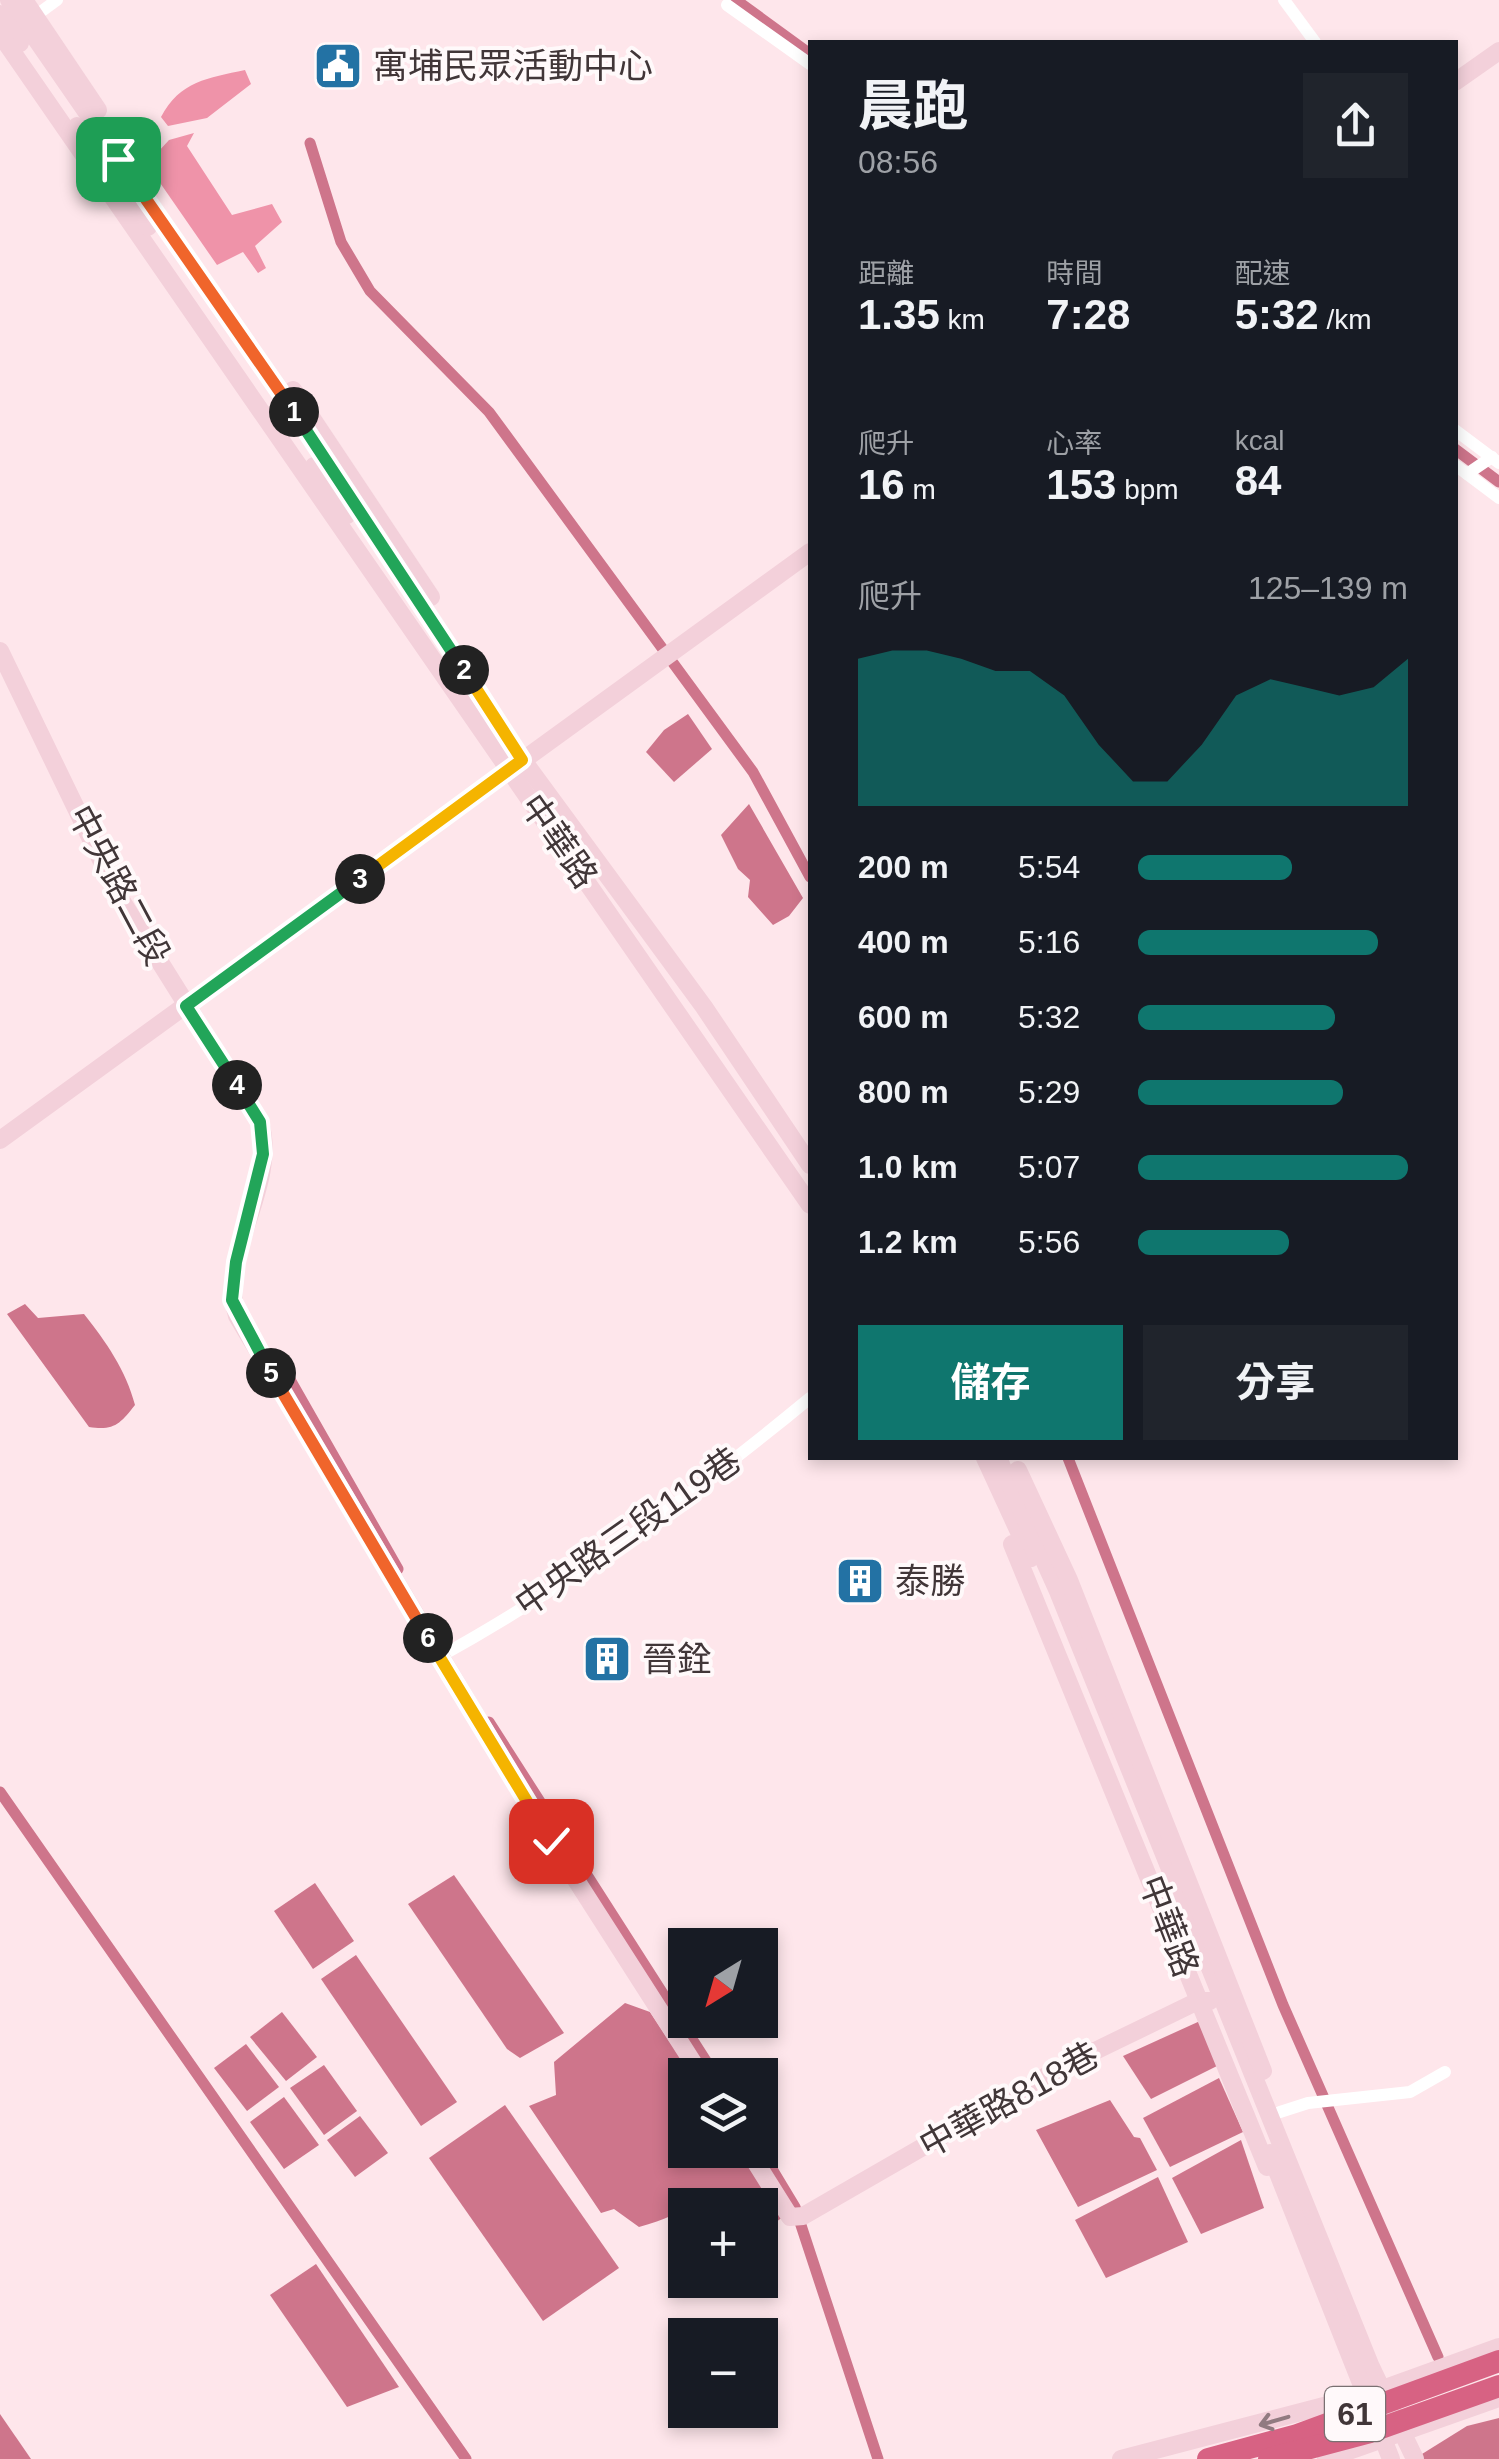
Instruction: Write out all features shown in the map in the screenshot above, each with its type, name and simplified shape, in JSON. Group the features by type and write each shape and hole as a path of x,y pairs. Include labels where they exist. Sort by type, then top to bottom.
{"highway":[{"name":"61","path":"1208,2459 1297,2435 1499,2361"},
{"name":"61","path":"1269,2459 1370,2432 1499,2386"}],"main road":[{"name":"中華路","path":"8,0 12,31 356,479 519,761 808,1202"},
{"name":"中華路","path":"12,31 24,0"},
{"name":"中華路","path":"0,14 808,1181"},
{"path":"1458,80 1499,51"},
{"path":"0,1140 808,553"},
{"name":"中央路二段","path":"0,651 118,896 262,1129 263,1154 232,1285 238,1316 439,1657 691,2058"},
{"name":"中華路","path":"519,761 713,1000 808,1141"},
{"name":"中華路","path":"519,761 704,1007 808,1163"},
{"name":"中華路","path":"972,1460 1003,1522 1102,1756 1216,2001 1280,2112 1379,2363 1375,2392 1384,2440 1392,2459"},
{"name":"中華路","path":"985,1460 1048,1595 1216,2001"},
{"name":"中華路","path":"999,1460 1032,1527 1216,2001"},
{"name":"中華路","path":"1012,1460 1069,1580 1348,2369 1375,2392 1404,2432 1415,2459"},
{"name":"中華路818巷","path":"759,2168 790,2217 803,2216 1060,2068 1216,2001"},
{"path":"1121,2459 1375,2392 1499,2347"},
{"path":"1326,2459 1499,2398"}],"street":[{"path":"12,31 57,0"},
{"path":"1284,0 1314,40"},
{"path":"727,6 808,63"},
{"path":"1458,432 1495,460 1467,474"},
{"path":"1458,467 1499,498"},
{"name":"中央路三段119巷","path":"439,1657 534,1601 725,1465 808,1400"},
{"path":"1280,2112 1356,2096 1410,2092 1445,2072"}],"shaded area":[{"path":"245,70 251,84 207,118 168,126 161,117 186,88"},
{"path":"194,133 187,146 232,215 272,204 282,222 255,246 266,268 258,273 243,252 217,265 147,164 169,140"},
{"path":"688,714 712,749 674,782 646,752 664,730"},
{"path":"749,804 803,898 789,916 773,925 748,897 750,880 738,869 721,835"},
{"path":"25,1304 38,1318 84,1314 114,1357 131,1392 135,1405 120,1421 111,1427 89,1427 7,1314"},
{"path":"454,1875 564,2033 520,2058 507,2049 408,1904"},
{"path":"315,1883 354,1941 313,1969 274,1911"},
{"path":"356,1955 457,2102 421,2126 321,1979"},
{"path":"625,2003 650,2012 681,2058 668,2058 668,2168 754,2168 768,2188 668,2188 668,2217 639,2227 614,2209 601,2213 529,2106 556,2095 554,2062"},
{"path":"282,2012 317,2057 286,2081 250,2037"},
{"path":"1200,2021 1217,2066 1151,2099 1123,2056"},
{"path":"246,2044 279,2087 247,2111 214,2068"},
{"path":"324,2065 357,2111 324,2135 290,2088"},
{"path":"1219,2078 1243,2132 1170,2167 1143,2118"},
{"path":"284,2097 319,2145 284,2169 250,2122"},
{"path":"1110,2100 1134,2137 1140,2138 1157,2170 1078,2207 1036,2130"},
{"path":"505,2105 619,2268 543,2321 429,2158"},
{"path":"360,2116 388,2153 355,2177 327,2140"},
{"path":"1241,2140 1264,2208 1201,2234 1172,2178"},
{"path":"1158,2177 1188,2242 1106,2278 1075,2220"},
{"path":"778,2203 786,2215 778,2221"},
{"path":"316,2264 399,2387 347,2407 270,2295"},
{"path":"0,2414 31,2459 0,2459"},
{"path":"1499,2418 1499,2459 1414,2459 1467,2426"}],"waterway":[{"path":"736,0 808,53"},
{"path":"310,143 341,242 370,291 489,412 753,772 808,873"},
{"path":"1458,451 1499,482"},
{"path":"276,1355 398,1569"},
{"path":"1069,1460 1283,2005 1438,2357"},
{"path":"489,1722 704,2058"},
{"path":"0,1792 466,2459"},
{"path":"771,2168 795,2207 878,2459"}],"place":[{"name":"寓埔民眾活動中心","path":"338,66"},
{"name":"泰勝","path":"860,1581"},
{"name":"晉銓","path":"607,1659"}],"route":[{"path":"118,159 346,487 522,760 186,1006 262,1129 263,1154 232,1285 238,1316 551,1841"}]}
